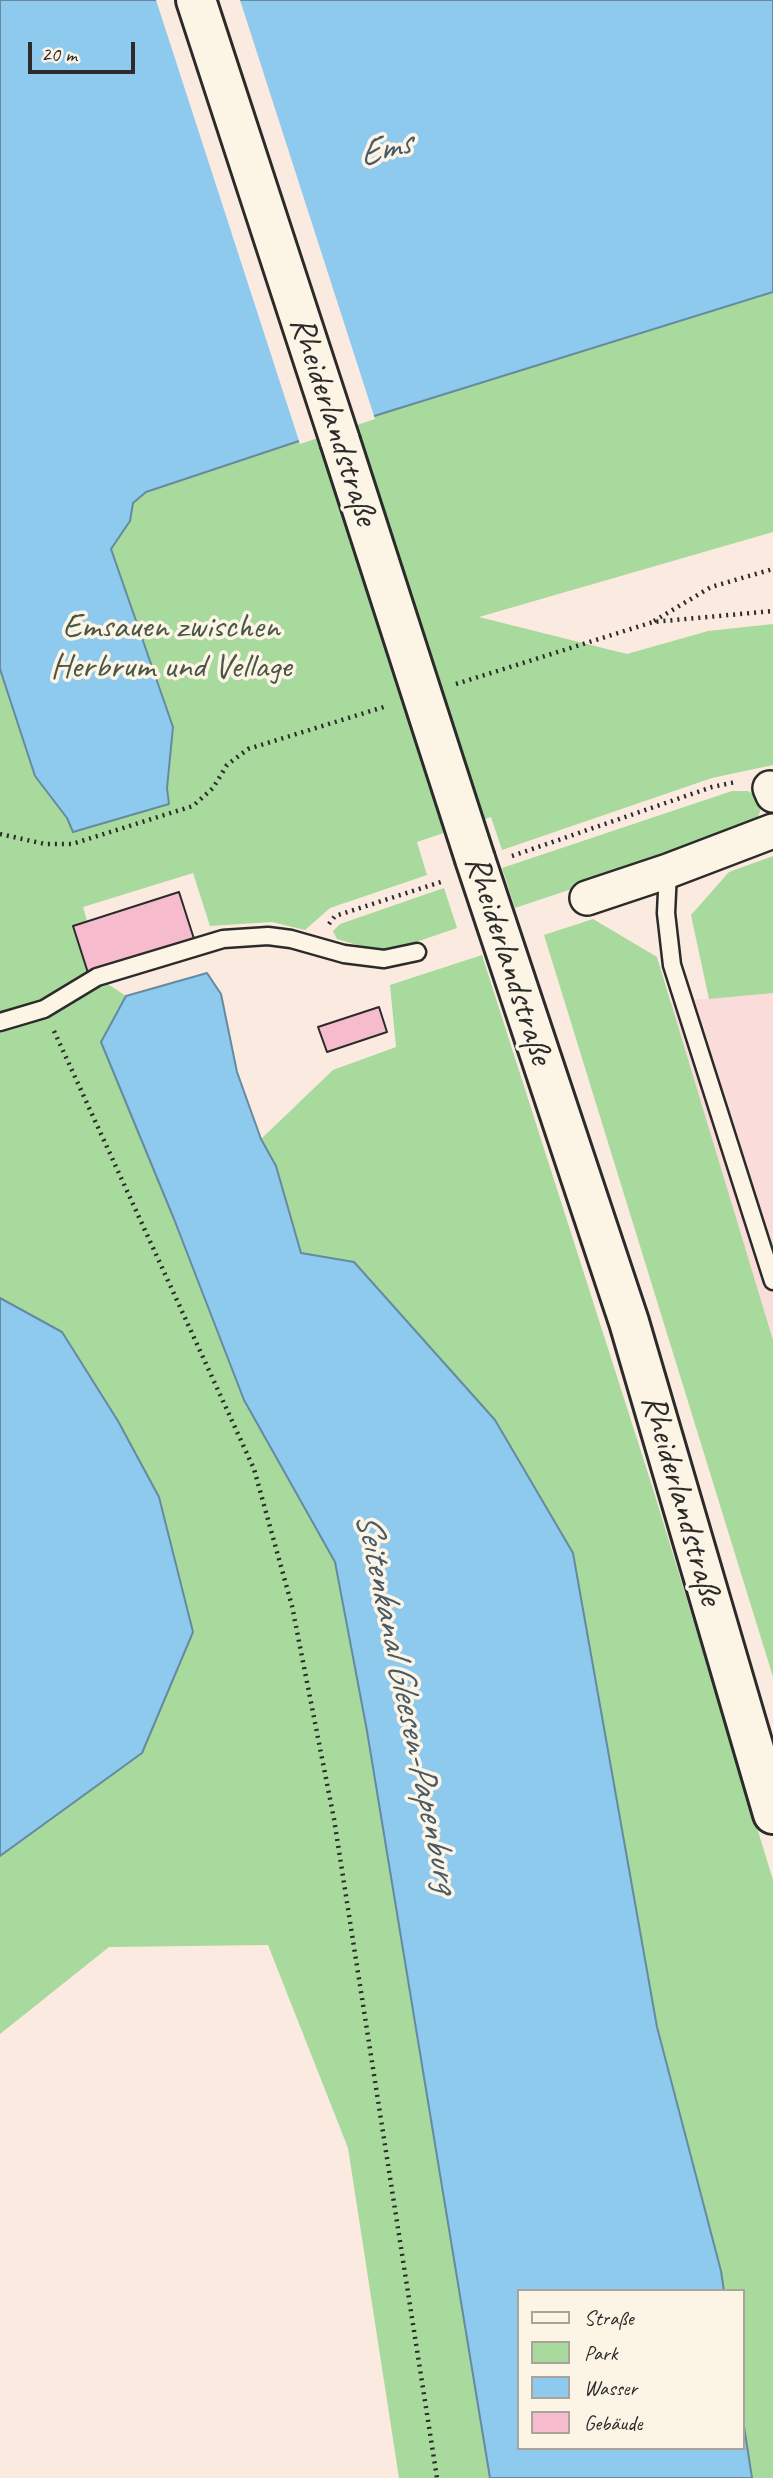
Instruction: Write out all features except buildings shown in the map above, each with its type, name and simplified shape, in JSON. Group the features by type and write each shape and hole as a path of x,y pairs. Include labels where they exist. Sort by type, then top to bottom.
{"main road":[{"name":"Rheiderlandstraße","path":"196,0 487,862 629,1322 773,1814"}],"street":[{"path":"587,898 773,831"}],"lane":[{"path":"668,871 666,913 672,965 773,1281"},
{"path":"0,1022 44,1009 97,977 223,939 268,936 344,954 384,959 417,952"}],"path":[{"path":"653,622 711,587 773,569"},
{"path":"444,688 653,622 773,611"},
{"path":"0,834 15,835 45,844 72,844 193,806 213,788 227,765 248,749 392,704"},
{"path":"315,946 335,916 487,862 712,787 746,780 771,791"},
{"path":"44,1009 254,1469 292,1606 334,1819 437,2478"}],"shaded area":[{"path":"773,993 773,1340 669,1002"}],"green space":[{"name":"Emsauen zwischen Herbrum und Vellage","path":"0,0 371,417 773,292 773,532 479,617 627,654 708,631 773,624 773,765 712,778 502,850 491,817 417,842 427,875 330,908 305,930 272,922 210,926 193,873 83,907 98,959 97,977 126,996 101,1043 174,1219 244,1400 335,1562 367,1731 490,2478 399,2478 348,2148 268,1945 109,1947 0,2034 0,1856 142,1753 62,1332 0,1298"},
{"path":"732,791 748,791 759,798 761,809 756,822 742,832 515,908 502,868"},
{"path":"773,856 773,993 709,999 691,915 729,872"},
{"path":"444,888 457,928 384,953 337,939 333,931 340,924"},
{"path":"593,919 657,957 773,1340 773,1677 544,935"},
{"path":"482,955 653,1489 773,1880 773,2478 752,2478 745,2433 745,2289 724,2289 657,2027 573,1553 495,1420 354,1262 301,1253 276,1166 261,1139 333,1070 396,1047 390,985"}],"water":[{"name":"Ems","path":"0,0 773,0 773,292 371,417 146,492 133,503 130,521 111,549 173,727 167,788 169,804 73,832 67,818 35,776 0,669"},
{"name":"Seitenkanal Gleesen-Papenburg","path":"207,973 221,994 237,1072 261,1139 276,1166 301,1253 354,1262 495,1420 573,1553 657,2027 724,2289 518,2289 518,2450 745,2450 745,2433 752,2478 490,2478 367,1731 335,1562 244,1400 174,1219 101,1042 126,996"},
{"path":"0,1298 62,1332 118,1421 159,1497 193,1632 142,1753 0,1856"}],"pier":[{"path":"156,0 240,0 375,419 300,444"}]}
